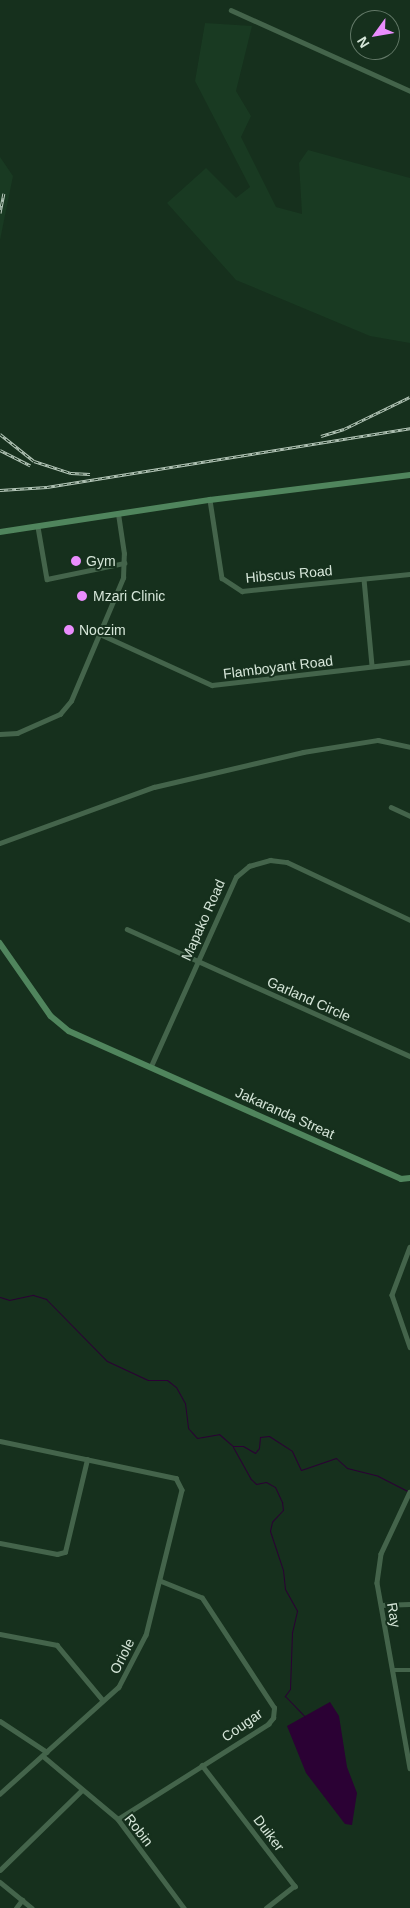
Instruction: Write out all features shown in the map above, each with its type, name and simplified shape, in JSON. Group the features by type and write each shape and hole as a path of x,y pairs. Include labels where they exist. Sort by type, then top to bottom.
{"street":[{"path":"231,10 410,90"},
{"path":"0,532 210,500 410,475"},
{"name":"Hibscus Road","path":"210,500 222,578 231,586 242,591 410,574"},
{"path":"0,734 17,733 60,714 71,701 123,578 124,563 118,514"},
{"path":"38,527 48,579 124,563"},
{"path":"364,579 372,666"},
{"name":"Flamboyant Road","path":"100,634 212,685 410,662"},
{"path":"0,843 154,787 256,763 378,740 410,747"},
{"path":"391,807 410,816"},
{"name":"Mapako Road","path":"151,1066 236,877 249,866 270,860 287,862 410,920"},
{"name":"Garland Circle","path":"128,929 410,1056"},
{"name":"Jakaranda Streat","path":"0,943 51,1016 69,1031 402,1179 409,1179"},
{"path":"410,1247 392,1295 410,1347"},
{"path":"0,1441 87,1460 65,1552 57,1554 0,1543"},
{"name":"Oriole","path":"0,1794 48,1752 102,1698 119,1687 146,1635 182,1490 179,1481 176,1478 87,1460"},
{"name":"Ray","path":"410,1492 381,1554 377,1583 410,1768"},
{"name":"Cougar","path":"118,1818 268,1724 274,1708 202,1598 160,1581"},
{"path":"381,1605 410,1604"},
{"path":"0,1634 56,1645 102,1698"},
{"path":"392,1670 410,1670"},
{"path":"0,1721 48,1752"},
{"name":"Robin","path":"43,1756 81,1791 118,1818 184,1908"},
{"name":"Duiker","path":"202,1765 295,1886 267,1908"},
{"path":"0,1870 81,1791"},
{"path":"0,1882 32,1908"},
{"path":"16,1908 22,1900"}],"shaded area":[{"path":"205,23 252,26 236,91 251,116 241,137 276,207 302,214 299,163 308,150 410,178 410,343 370,336 236,280 167,203 206,168 236,198 250,187 195,81"},
{"path":"0,157 13,176 0,240"},
{"path":"330,1702 339,1716 347,1767 357,1793 352,1825 345,1824 306,1773 287,1726"}],"waterway":[{"path":"0,1297 9,1300 33,1295 46,1299 107,1361 148,1380 167,1380 176,1387 185,1403 188,1428 197,1438 219,1434 233,1446 243,1446 255,1453 259,1448 260,1437 269,1436 292,1451 301,1470 336,1458 347,1468 378,1476 408,1491"},
{"path":"233,1447 251,1479 256,1484 266,1482 275,1487 282,1502 283,1510 272,1522 270,1531 283,1570 285,1589 297,1611 292,1632 290,1689 285,1696 304,1716"}],"railway":[{"path":"0,213 4,193"},
{"path":"321,436 344,429 410,397"},
{"path":"0,490 47,487 410,428"},
{"path":"0,434 34,461 71,473 90,474"},
{"path":"0,450 30,465"}],"place":[{"name":"Gym","path":"76,561"},
{"name":"Mzari Clinic","path":"82,596"},
{"name":"Noczim","path":"69,630"}]}
